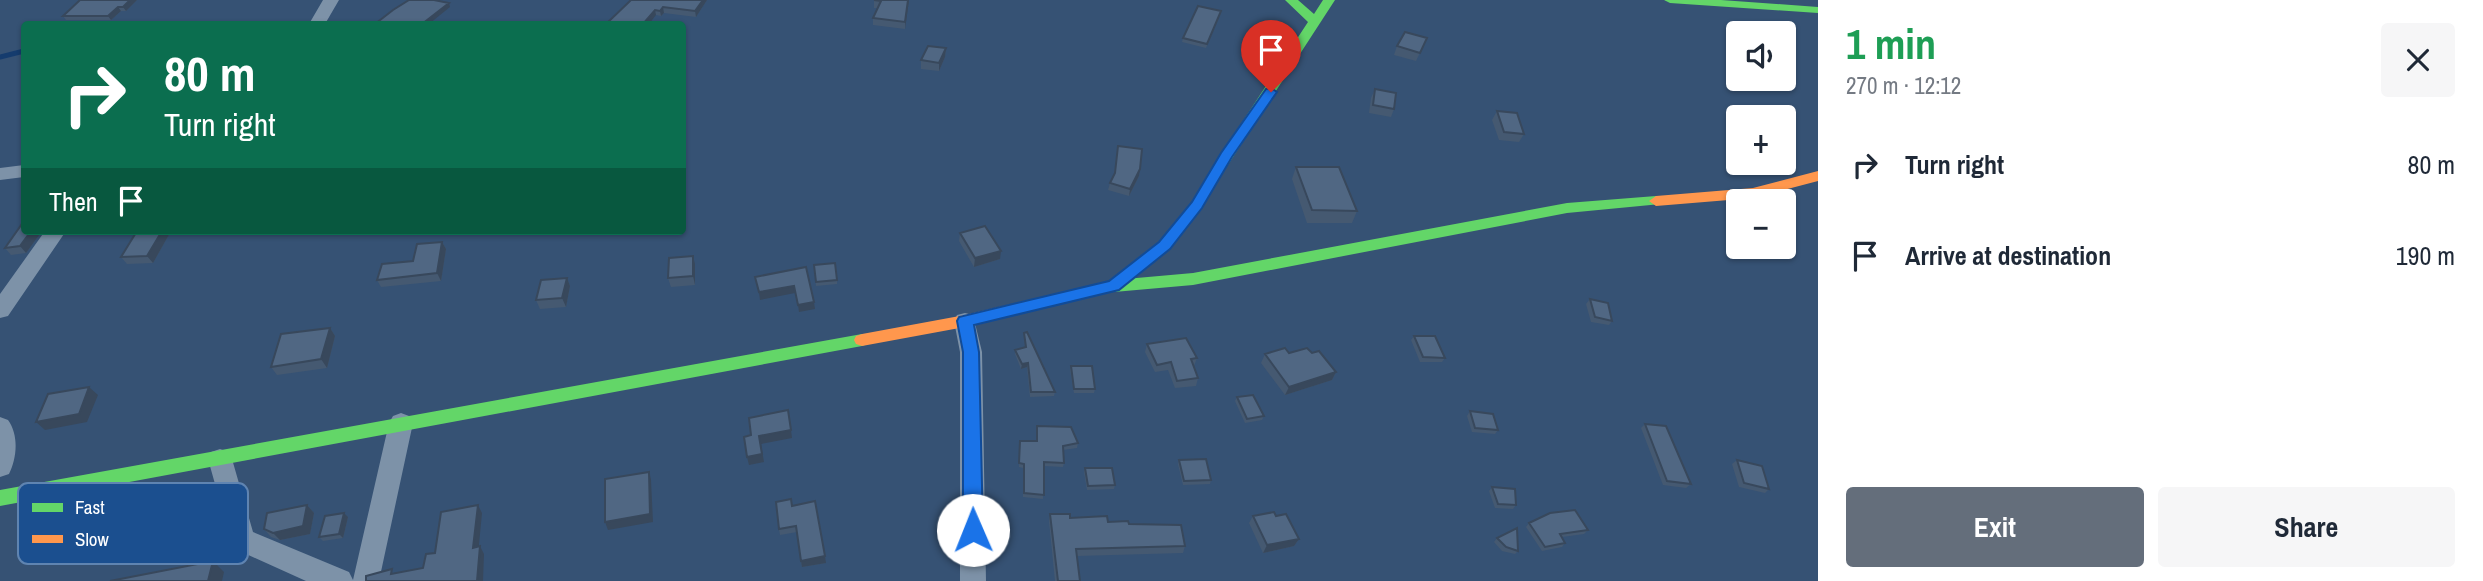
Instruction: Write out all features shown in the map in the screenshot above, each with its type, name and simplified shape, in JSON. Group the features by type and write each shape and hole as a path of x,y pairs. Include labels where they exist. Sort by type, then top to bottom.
{"main road":[{"path":"1291,0 1315,22"},
{"path":"1114,286 1164,245 1197,205 1226,156 1329,0"},
{"path":"1670,0 1818,10"},
{"path":"85,483 965,321 1114,286 1193,279 1567,208 1753,192 1818,176"},
{"path":"0,498 18,495"}],"street":[{"path":"319,21 331,0"},
{"path":"0,174 21,171"},
{"path":"0,310 53,235"},
{"path":"965,321 971,352 973,581"},
{"path":"366,581 401,423"},
{"path":"0,426 4,433 0,467"},
{"path":"220,459 227,483"},
{"path":"248,543 296,565 340,581"}],"building":[{"path":"80,0 130,0 108,16 63,16"},
{"path":"409,0 449,3 426,21 379,21"},
{"path":"631,0 703,0 695,11 663,7 660,11 655,10 646,21 609,21"},
{"path":"874,0 908,0 905,22 873,18 881,1"},
{"path":"1198,6 1221,11 1207,44 1183,38"},
{"path":"1405,32 1427,38 1420,53 1397,46"},
{"path":"928,46 946,48 939,63 921,60"},
{"path":"1375,89 1396,93 1394,109 1373,105"},
{"path":"1497,111 1517,113 1524,134 1504,132"},
{"path":"1118,146 1142,149 1140,169 1130,189 1110,183 1115,173"},
{"path":"1296,167 1339,167 1357,211 1312,210"},
{"path":"21,225 21,235 28,235 20,246 5,248"},
{"path":"985,226 1001,251 975,258 960,233"},
{"path":"135,235 160,235 147,256 121,257"},
{"path":"442,242 437,273 377,280 382,264 413,261 417,244"},
{"path":"693,256 693,276 668,278 669,258"},
{"path":"835,263 837,280 816,282 814,265"},
{"path":"806,267 814,302 798,305 794,286 759,292 755,277"},
{"path":"567,278 562,298 536,300 541,280"},
{"path":"1590,299 1608,303 1612,321 1595,317"},
{"path":"330,328 321,359 271,367 281,334"},
{"path":"1027,332 1055,392 1031,392 1028,363 1022,364 1015,350 1026,347 1024,333"},
{"path":"1414,336 1435,336 1445,358 1423,357"},
{"path":"1186,338 1197,358 1191,359 1198,378 1177,381 1171,362 1157,365 1147,344"},
{"path":"1285,348 1289,353 1307,348 1312,353 1319,351 1336,372 1289,387 1265,354"},
{"path":"1071,366 1092,366 1095,389 1074,389"},
{"path":"89,387 79,414 36,422 48,394"},
{"path":"1253,395 1264,416 1247,419 1237,397"},
{"path":"788,410 791,430 759,436 762,454 747,457 744,437 751,435 749,418"},
{"path":"1470,411 1493,414 1498,430 1475,428"},
{"path":"1645,424 1666,426 1691,484 1667,481"},
{"path":"1037,426 1071,427 1078,443 1063,446 1064,463 1044,462 1044,495 1024,493 1024,464 1019,463 1020,441 1037,441"},
{"path":"1206,459 1211,480 1184,481 1179,460"},
{"path":"1737,460 1762,466 1769,489 1744,483"},
{"path":"1085,468 1112,468 1115,485 1088,486"},
{"path":"649,472 650,514 605,522 605,479"},
{"path":"1492,487 1515,489 1516,505 1498,504"},
{"path":"791,499 792,506 815,501 825,556 801,561 796,526 779,529 776,502"},
{"path":"307,505 303,526 273,533 264,529 267,513"},
{"path":"478,505 473,548 480,546 477,581 366,581 366,576 392,569 391,574 423,568 426,554 435,553 441,512"},
{"path":"1575,510 1588,530 1560,534 1565,543 1545,547 1529,523 1550,513"},
{"path":"1274,512 1276,516 1286,514 1299,539 1267,545 1253,516"},
{"path":"344,513 339,534 319,537 325,516"},
{"path":"1050,514 1070,514 1070,518 1107,516 1108,522 1128,521 1129,524 1181,525 1185,546 1076,549 1080,581 1058,581"},
{"path":"1517,528 1518,551 1506,547 1497,538"},
{"path":"198,564 212,564 208,581 110,581"}],"waterway":[{"path":"0,57 21,52"}],"traffic: fast":[{"path":"1291,0 1315,22"},
{"path":"1217,171 1329,0"},
{"path":"1670,0 1818,10"},
{"path":"1114,286 1193,279 1567,208 1656,201"},
{"path":"82,483 862,340"},
{"path":"0,498 18,495"}],"traffic: slow":[{"path":"862,340 965,321 1114,286 1165,245 1197,205 1217,171"},
{"path":"1656,201 1753,193 1818,176"}],"route":[{"path":"973,530 971,352 965,321 1114,286 1164,245 1197,205 1226,156 1271,92"}]}
